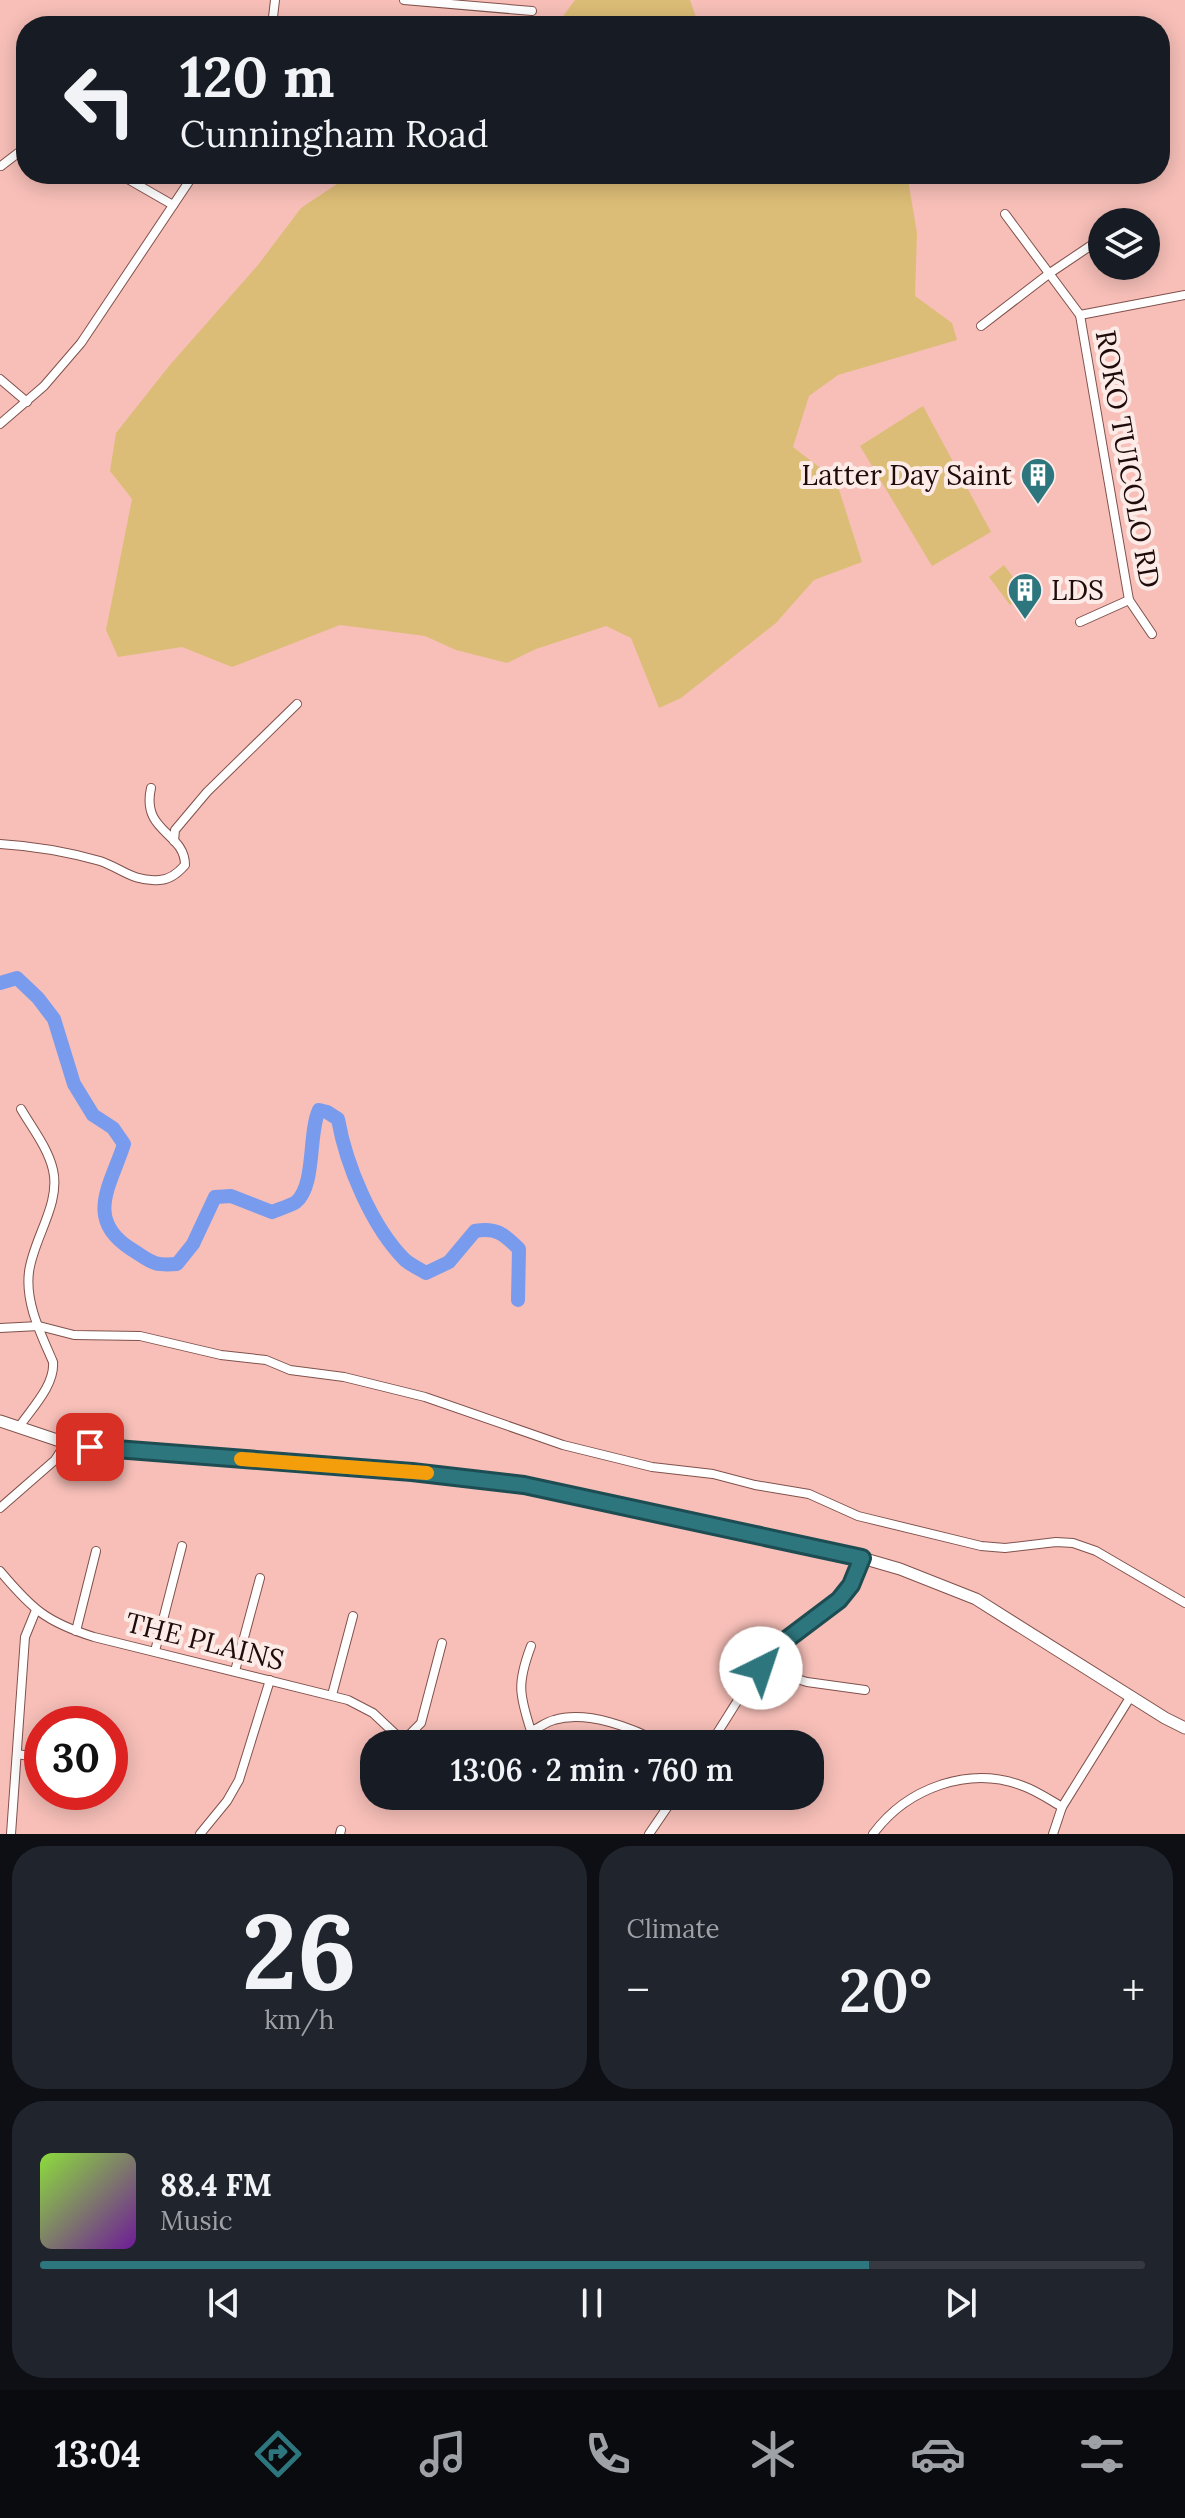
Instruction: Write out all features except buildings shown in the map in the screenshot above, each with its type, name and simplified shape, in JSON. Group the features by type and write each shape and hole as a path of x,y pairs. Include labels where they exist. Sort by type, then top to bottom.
{"main road":[{"path":"0,1421 66,1443 106,1449 412,1472 524,1485 862,1558 900,1569 976,1599 1185,1728"}],"street":[{"path":"404,0 481,3 532,11"},
{"path":"136,184 173,205"},
{"path":"0,424 27,402 81,343 187,184"},
{"name":"ROKO TUICOLO RD","path":"1005,214 1080,315 1129,600 1152,634"},
{"path":"981,326 1088,247"},
{"path":"1080,315 1185,295"},
{"path":"0,379 27,402"},
{"path":"1080,622 1129,600"},
{"path":"174,841 175,830 207,792 297,704"},
{"path":"0,844 60,852 102,862 119,872 146,880 163,880 177,874 185,865 185,859 180,848 152,817 149,810 151,788"},
{"path":"19,1427 47,1388 54,1372 31,1305 29,1271 51,1200 54,1172 21,1109"},
{"path":"0,1328 39,1326 74,1335 140,1336 221,1355 266,1360 290,1370 380,1385 425,1397 563,1445 652,1467 713,1474 809,1494 858,1516 981,1546 1005,1548 1056,1542 1081,1545 1185,1603"},
{"path":"0,1508 55,1460 66,1443"},
{"path":"155,1651 182,1546"},
{"path":"76,1631 96,1551"},
{"path":"719,1730 761,1668 782,1643 839,1600 851,1585 862,1558"},
{"name":"THE PLAINS","path":"0,1571 36,1610 59,1625 348,1700 373,1713 391,1730"},
{"path":"235,1671 260,1578"},
{"path":"11,1834 25,1637 36,1610"},
{"path":"332,1695 353,1616"},
{"path":"415,1730 421,1723 442,1643"},
{"path":"531,1646 520,1687 531,1730"},
{"path":"761,1668 807,1682 865,1690"},
{"path":"200,1834 227,1801 239,1780 270,1680"},
{"path":"1053,1834 1062,1807 1131,1696"},
{"path":"533,1730 553,1720 583,1719 633,1730"},
{"path":"17,1754 24,1755"},
{"path":"873,1834 916,1794 932,1786 962,1780 994,1779 1023,1786 1062,1807"},
{"path":"649,1834 665,1810"}],"shaded area":[{"path":"575,0 690,0 696,16 563,16"},
{"path":"337,184 909,184 917,233 915,296 952,323 957,340 838,375 809,396 793,447 836,480 862,562 814,580 776,623 681,698 659,708 631,638 606,626 536,649 507,663 456,650 425,636 340,625 232,667 182,647 118,657 106,630 132,499 110,471 116,433 169,366 258,265 301,208"},
{"path":"923,406 991,532 932,566 860,446"},
{"path":"1004,565 1026,594 1010,605 989,577"}],"waterway":[{"path":"0,983 17,978 38,998 54,1019 74,1084 93,1115 113,1128 124,1144 108,1187 105,1213 108,1226 117,1238 148,1260 157,1264 177,1264 193,1244 215,1197 231,1196 272,1212 296,1202 306,1184 319,1110 338,1119 347,1156 371,1213 405,1260 426,1273 449,1262 475,1231 494,1231 519,1249 518,1300"}],"slow traffic":[{"path":"241,1459 427,1473"}],"place":[{"name":"Latter Day Saint","path":"1038,506"},
{"name":"LDS","path":"1025,621"}],"route":[{"path":"90,1447 412,1472 524,1485 862,1558 851,1585 839,1600 799,1628 761,1668"}]}
